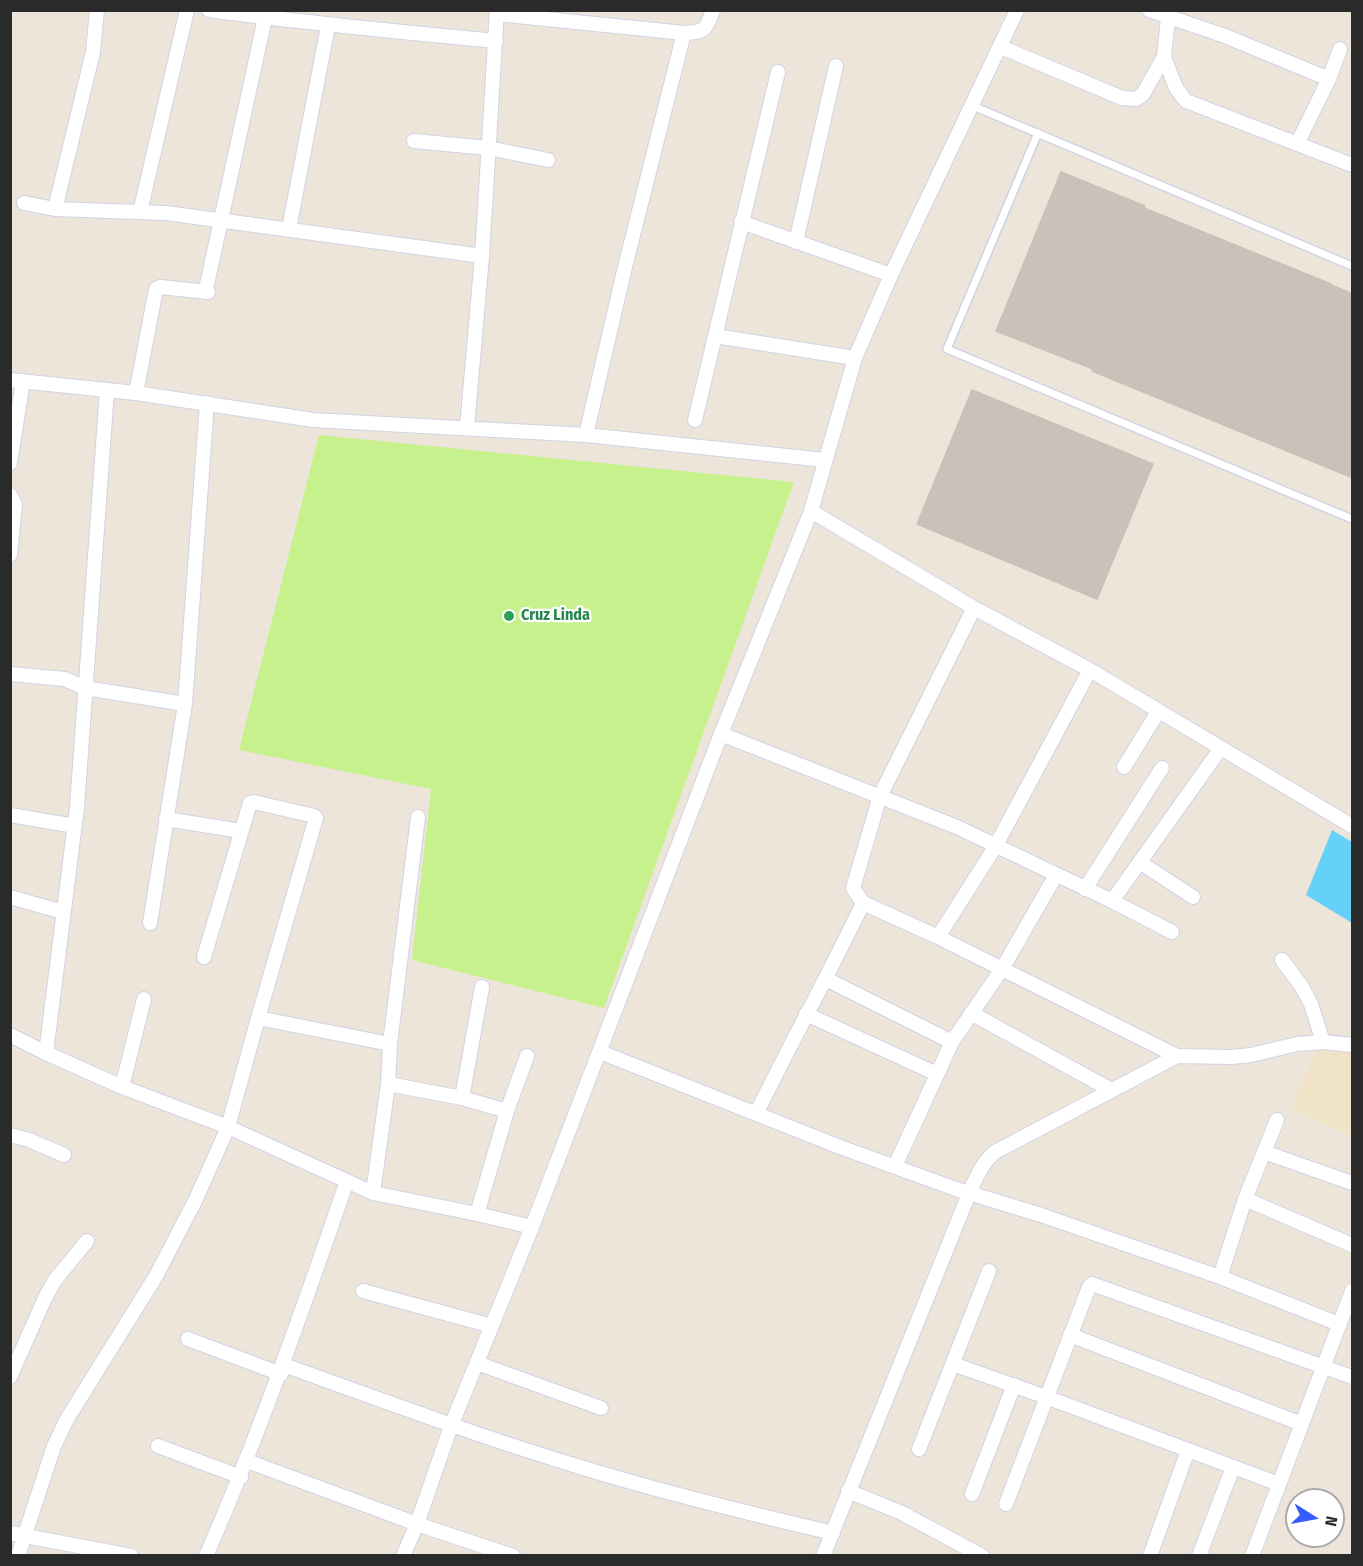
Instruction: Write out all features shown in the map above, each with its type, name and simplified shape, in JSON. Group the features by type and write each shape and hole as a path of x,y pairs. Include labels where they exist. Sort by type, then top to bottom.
{"street":[{"path":"55,209 93,52 97,10"},
{"path":"140,212 187,10"},
{"path":"209,10 265,18 291,15 328,26 496,41"},
{"path":"467,427 482,256 497,12 684,33 701,32 707,27 713,10"},
{"path":"403,1556 417,1524 451,1425 532,1227 721,734 811,511 855,357 891,275 1017,10"},
{"path":"1149,10 1225,36 1329,79"},
{"path":"136,393 154,292 160,287 208,292 206,289 265,18"},
{"path":"1001,47 1122,98 1136,99 1143,94 1164,57 1168,18"},
{"path":"290,229 328,26"},
{"path":"586,435 624,271 684,33"},
{"path":"1297,144 1329,79 1340,49"},
{"path":"1164,57 1176,88 1186,101 1353,165"},
{"path":"796,242 836,66"},
{"path":"695,420 778,72"},
{"path":"414,141 488,148 548,160"},
{"path":"24,203 55,209 140,212 222,220 482,256"},
{"path":"741,222 891,275"},
{"path":"715,336 855,357"},
{"path":"10,463 17,380 136,393 313,420 586,435 825,460"},
{"path":"46,1053 75,826 107,390"},
{"path":"150,923 185,704 207,403"},
{"path":"10,495 15,504 10,555"},
{"path":"811,511 974,608 1090,670 1353,826"},
{"path":"974,608 880,796 854,878 853,888 863,903 938,937 1177,1056 1251,1055 1297,1044 1323,1042 1353,1045"},
{"path":"938,937 995,847 1090,670"},
{"path":"10,674 65,679 85,688 185,704"},
{"path":"1124,767 1158,712"},
{"path":"721,734 957,827 1172,932"},
{"path":"1112,901 1221,748"},
{"path":"1085,888 1162,768"},
{"path":"18,1556 17,1534 67,1419 156,1276 196,1199 228,1127 316,818 312,815 250,803 204,957"},
{"path":"10,815 75,826"},
{"path":"373,1193 388,1084 390,1044 418,817"},
{"path":"166,819 241,831"},
{"path":"1141,863 1193,897"},
{"path":"895,1166 952,1042 1002,969 1056,875"},
{"path":"10,897 63,912"},
{"path":"756,1114 863,903"},
{"path":"1282,960 1302,987 1311,1004 1323,1042"},
{"path":"826,979 952,1042"},
{"path":"462,1098 483,987"},
{"path":"122,1087 144,999"},
{"path":"972,1013 1111,1090"},
{"path":"806,1014 938,1074"},
{"path":"258,1018 390,1044"},
{"path":"10,1035 122,1087 228,1127 373,1193 532,1227"},
{"path":"600,1052 895,1166 1220,1277 1339,1324"},
{"path":"477,1214 507,1111 527,1056"},
{"path":"823,1556 981,1166 996,1152 1177,1056"},
{"path":"388,1084 462,1098 507,1111"},
{"path":"1220,1277 1245,1199 1277,1120"},
{"path":"10,1135 64,1155"},
{"path":"1264,1152 1353,1184"},
{"path":"206,1556 241,1477 282,1369 347,1181"},
{"path":"1245,1199 1353,1245"},
{"path":"10,1377 55,1280 87,1241"},
{"path":"920,1449 989,1271"},
{"path":"1006,1504 1070,1335 1092,1284 1353,1377"},
{"path":"363,1291 492,1326"},
{"path":"1252,1556 1353,1291"},
{"path":"1070,1335 1302,1424"},
{"path":"188,1340 578,1467 833,1533"},
{"path":"477,1363 601,1408"},
{"path":"953,1364 1279,1484"},
{"path":"972,1494 1014,1385"},
{"path":"158,1446 241,1477"},
{"path":"1150,1556 1188,1450"},
{"path":"247,1461 417,1524 513,1556"},
{"path":"1199,1556 1233,1467"},
{"path":"848,1491 902,1513 982,1556"},
{"path":"17,1534 131,1556"}],"lane":[{"path":"973,106 1353,266"},
{"path":"1038,133 947,349 1353,519"}],"shaded area":[{"path":"1320,1042 1352,1050 1352,1136 1290,1109"}],"green space":[{"name":"Cruz Linda","path":"319,435 794,482 604,1008 412,960 431,789 239,750"}],"water":[{"path":"1332,830 1352,842 1352,923 1306,895"}],"building":[{"path":"1061,172 1353,294 1353,478 996,331"},
{"path":"972,390 1153,464 1097,599 917,524"}],"place":[{"name":"Cruz Linda","path":"509,616"}]}
